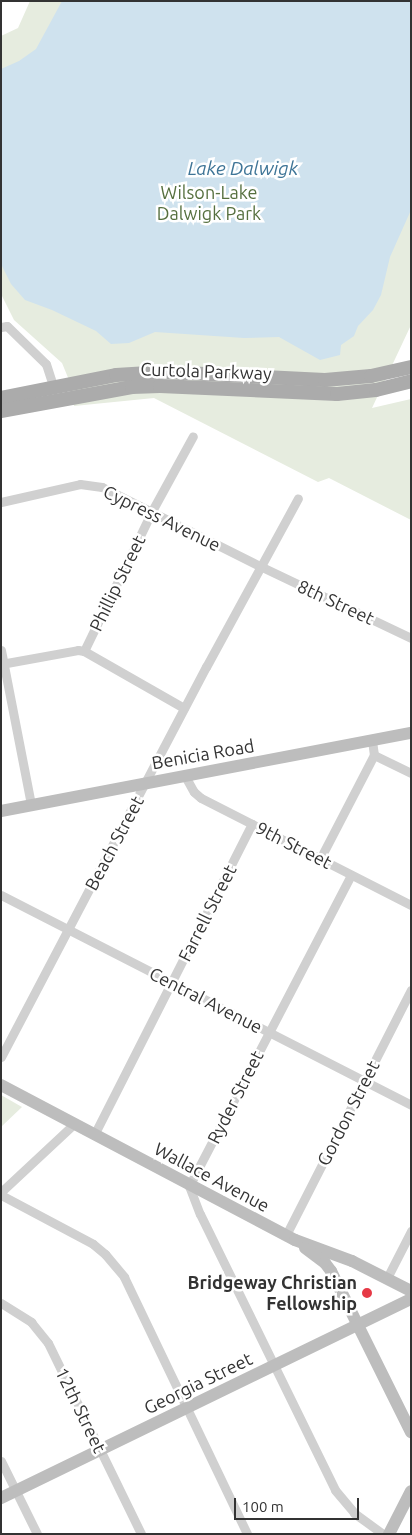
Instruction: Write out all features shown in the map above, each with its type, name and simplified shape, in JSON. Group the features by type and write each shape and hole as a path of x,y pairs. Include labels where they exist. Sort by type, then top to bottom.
{"main road":[{"name":"Curtola Parkway","path":"1,398 116,375 165,372 325,380 371,376 411,367"},
{"name":"Curtola Parkway","path":"1,411 132,387 160,386 337,394 376,390 411,381"},
{"path":"32,405 50,394 54,388"},
{"name":"Benicia Road","path":"1,811 411,733"},
{"name":"Wallace Avenue","path":"1,1085 189,1186 291,1238 352,1262 411,1291"},
{"path":"291,1238 325,1263 337,1282 411,1432"},
{"path":"337,1282 342,1267 352,1262"},
{"name":"Georgia Street","path":"1,1498 411,1299"},
{"path":"389,1534 411,1491"}],"street":[{"path":"1,327 7,326 46,364 54,388"},
{"name":"Phillip Street","path":"84,651 152,511 194,436"},
{"name":"Cypress Avenue","path":"1,502 80,484 102,487 262,567"},
{"name":"Beach Street","path":"1,1057 184,708 298,498"},
{"name":"8th Street","path":"262,567 411,638"},
{"path":"1,650 30,805"},
{"path":"3,664 78,650 84,651 184,708"},
{"path":"320,860 374,755 372,740"},
{"path":"374,755 411,773"},
{"name":"9th Street","path":"185,776 194,792 201,798 411,905"},
{"name":"Farrell Street","path":"94,1134 252,824"},
{"name":"Ryder Street","path":"189,1186 351,875"},
{"name":"Central Avenue","path":"1,895 411,1106"},
{"name":"Gordon Street","path":"291,1238 364,1081 411,990"},
{"path":"74,1124 1,1194 76,1233 106,1254 131,1289 186,1408 248,1534"},
{"path":"189,1186 200,1214 334,1490 354,1513 383,1534"},
{"path":"386,1278 411,1231"},
{"name":"12th Street","path":"1,1303 31,1322 48,1343 141,1534"},
{"path":"1,1461 37,1534"}],"green space":[{"name":"Lake Dalwigk","path":"30,1 411,1 411,325 372,408 411,399 411,520 329,478 318,482 154,398 74,406 69,380 62,363 14,320 1,294 1,36 18,28"},
{"path":"1,1095 22,1107 1,1127"}],"water":[{"name":"Lake Dalwigk","path":"62,1 411,1 411,210 390,257 381,295 373,310 358,326 354,336 341,345 340,355 320,360 279,337 244,338 155,332 129,343 111,344 96,331 52,310 25,300 11,284 1,264 1,69 19,61 36,49"}],"place":[{"name":"Bridgeway Christian Fellowship","path":"367,1293"}],"park label":[{"name":"Wilson-Lake Dalwigk Park","path":"209,203"}]}
